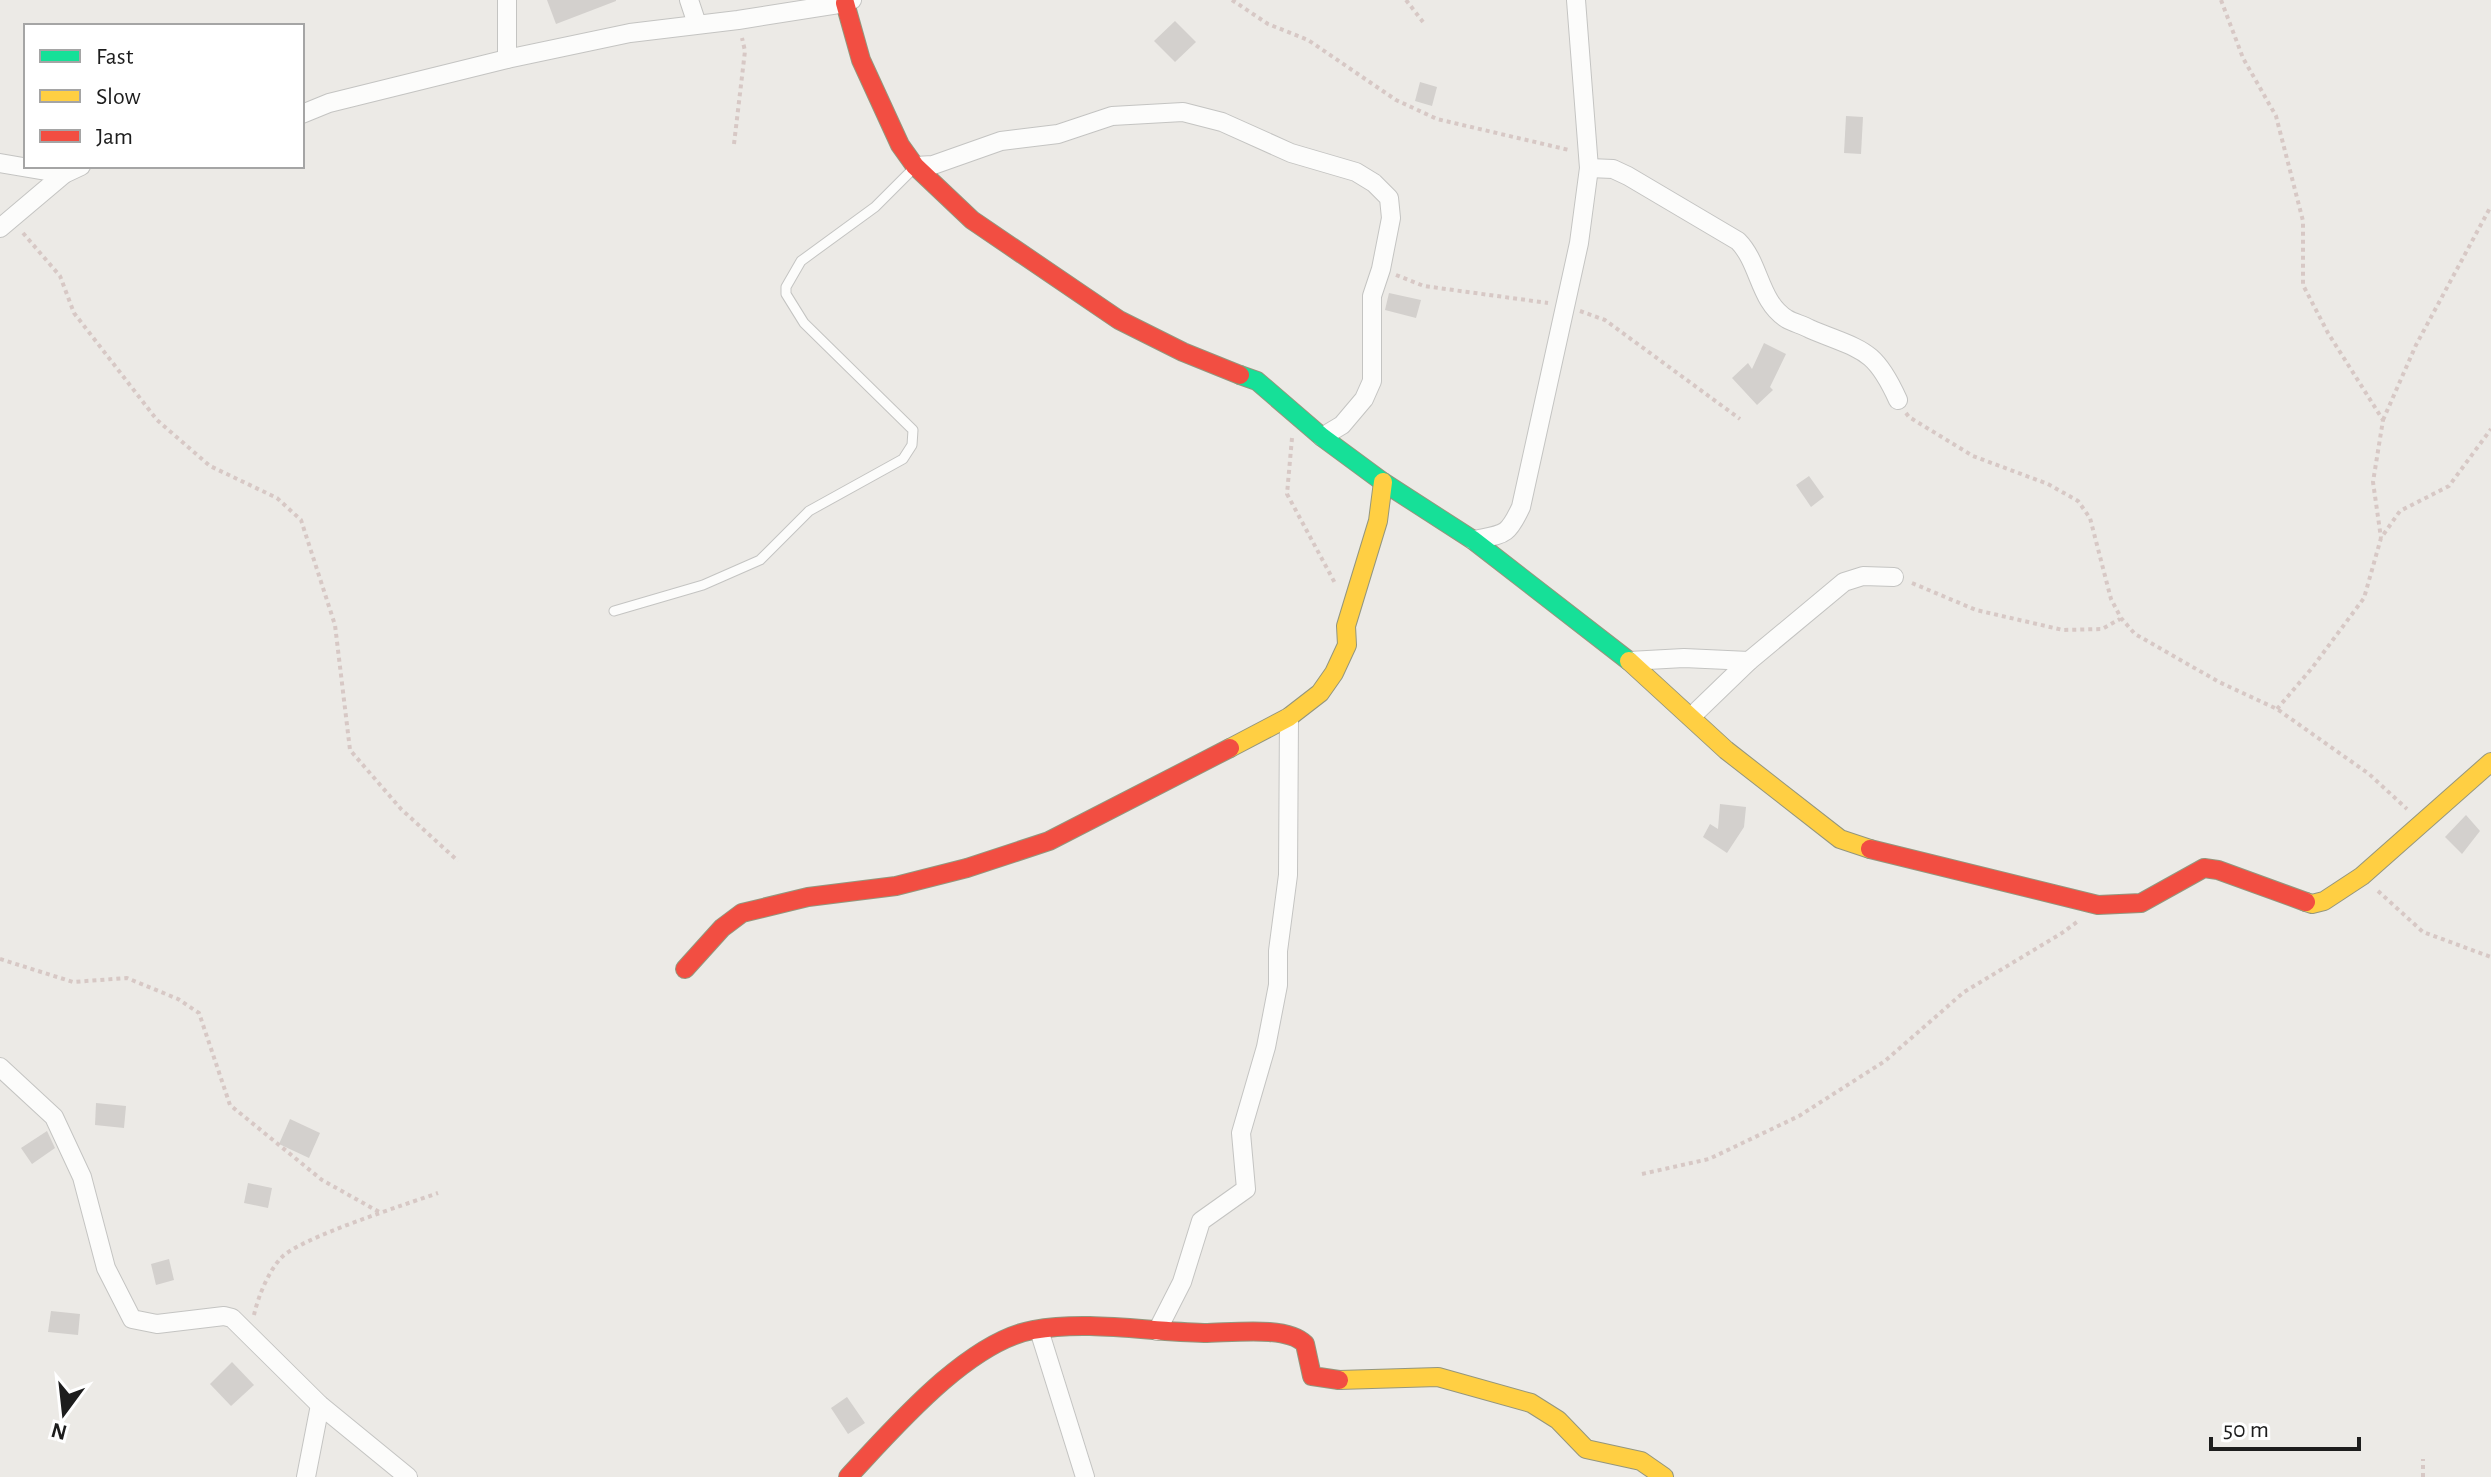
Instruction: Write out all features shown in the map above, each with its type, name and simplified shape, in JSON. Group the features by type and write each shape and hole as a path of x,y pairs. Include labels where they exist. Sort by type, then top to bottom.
{"street":[{"path":"507,0 507,59"},
{"path":"689,0 697,24"},
{"path":"1473,540 1503,534 1512,526 1521,507 1579,243 1589,161 1576,0"},
{"path":"304,113 329,103 507,59 630,33 849,2 861,60 900,145 915,166 972,220 1119,320 1183,352 1257,381 1322,437 1383,482 1473,540 1629,661 1726,750 1840,839 1875,851 2098,905 2141,903 2204,868 2218,870 2312,904 2324,901 2362,876 2491,762"},
{"path":"915,166 933,165 1001,141 1058,134 1112,116 1183,112 1222,122 1291,153 1356,172 1374,183 1389,198 1391,218 1372,296 1372,381 1364,399 1342,425 1322,437"},
{"path":"1589,161 1628,176 1738,241 1749,251 1771,304 1787,319 1870,354 1884,370 1898,400"},
{"path":"0,163 24,167"},
{"path":"29,168 64,174"},
{"path":"5,224 64,174 77,168"},
{"path":"685,969 722,928 742,913 808,897 896,886 967,868 1049,841 1289,717 1320,693 1347,645 1346,626 1378,521 1383,482"},
{"path":"1691,717 1749,661 1844,582 1863,576 1894,577"},
{"path":"1629,661 1684,658 1749,661"},
{"path":"1157,1331 1182,1282 1201,1221 1246,1189 1241,1133 1266,1047 1278,985 1278,951 1288,875 1289,717"},
{"path":"0,1067 54,1117 82,1177 106,1268 132,1319 157,1324 224,1316 232,1318 320,1405 408,1477"},
{"path":"848,1477 973,1358 1012,1335 1081,1326 1157,1331 1288,1333 1301,1337 1308,1347 1312,1376 1343,1380 1438,1377 1531,1403 1558,1420 1586,1449 1641,1461 1664,1477"},
{"path":"1039,1330 1085,1477"},
{"path":"306,1477 320,1405"}],"lane":[{"path":"614,611 703,585 760,560 809,511 903,459 912,445 913,430 910,425 804,323 786,294 786,287 801,261 875,207 915,166"}],"path":[{"path":"1232,0 1268,24 1308,40 1396,100 1437,119 1589,161"},
{"path":"1406,0 1423,22"},
{"path":"2221,0 2243,58 2276,116 2303,221 2303,285 2328,333 2383,420"},
{"path":"734,144 745,51 738,20"},
{"path":"2381,538 2373,482 2383,420 2416,345 2491,206"},
{"path":"5,224 60,276 74,313 157,420 210,466 277,498 301,520 335,625 350,750 401,809 458,861"},
{"path":"1381,269 1424,286 1565,305 1605,320 1740,419"},
{"path":"1898,400 1909,417 1973,456 2048,484 2078,501 2090,518 2111,599 2121,618 2135,634 2219,682 2277,709 2369,774 2422,824"},
{"path":"1293,412 1287,494 1339,589"},
{"path":"2277,709 2364,598 2381,538 2400,511 2449,486 2491,429"},
{"path":"1894,577 1976,610 2063,630 2102,629 2121,618"},
{"path":"2362,876 2423,932 2491,957"},
{"path":"1642,1174 1709,1159 1799,1116 1885,1061 1964,992 2062,933 2098,905"},
{"path":"0,959 73,982 127,978 178,999 199,1013 230,1105 322,1180 381,1213"},
{"path":"250,1333 257,1300 281,1258 297,1247 438,1193"},
{"path":"2423,1459 2423,1477"}],"building":[{"path":"547,0 616,0 616,1 556,24"},
{"path":"1175,21 1196,42 1175,62 1154,41"},
{"path":"1420,82 1437,87 1432,106 1415,101"},
{"path":"1846,116 1863,117 1861,154 1844,153"},
{"path":"1389,293 1421,300 1416,318 1385,310"},
{"path":"1764,343 1786,354 1770,387 1773,390 1757,405 1732,378 1748,363 1752,369"},
{"path":"1809,476 1824,497 1811,507 1796,485"},
{"path":"1720,804 1746,807 1744,827 1727,853 1703,837 1710,824 1718,829"},
{"path":"2466,815 2480,831 2462,854 2445,837"},
{"path":"96,1103 126,1106 124,1128 95,1125"},
{"path":"290,1119 320,1133 309,1158 279,1144"},
{"path":"47,1131 55,1148 32,1164 21,1148"},
{"path":"248,1183 272,1188 268,1208 244,1203"},
{"path":"169,1259 174,1280 156,1285 151,1264"},
{"path":"51,1311 80,1314 78,1335 48,1332"},
{"path":"232,1362 254,1385 231,1406 210,1384"},
{"path":"847,1397 865,1423 848,1434 831,1408"}],"traffic: fast":[{"path":"1240,375 1257,381 1322,437 1383,482 1473,540 1629,661"}],"traffic: slow":[{"path":"1230,748 1289,717 1320,693 1334,673 1347,645 1346,626 1378,521 1383,482"},
{"path":"1629,661 1726,750 1840,839 1870,849"},
{"path":"2306,902 2324,901 2362,876 2491,762"},
{"path":"1339,1380 1438,1377 1531,1403 1558,1420 1586,1449 1641,1461 1664,1477"}],"traffic: jam":[{"path":"845,3 861,60 900,145 915,166 972,220 1119,320 1183,352 1240,375"},
{"path":"685,969 722,928 742,913 808,897 896,886 967,868 1049,841 1230,748"},
{"path":"1870,849 2098,905 2141,903 2204,868 2218,870 2306,902"},
{"path":"848,1477 909,1413 957,1369 1008,1338 1033,1330 1097,1326 1204,1333 1258,1331 1285,1334 1305,1344 1312,1376 1339,1380"}]}
